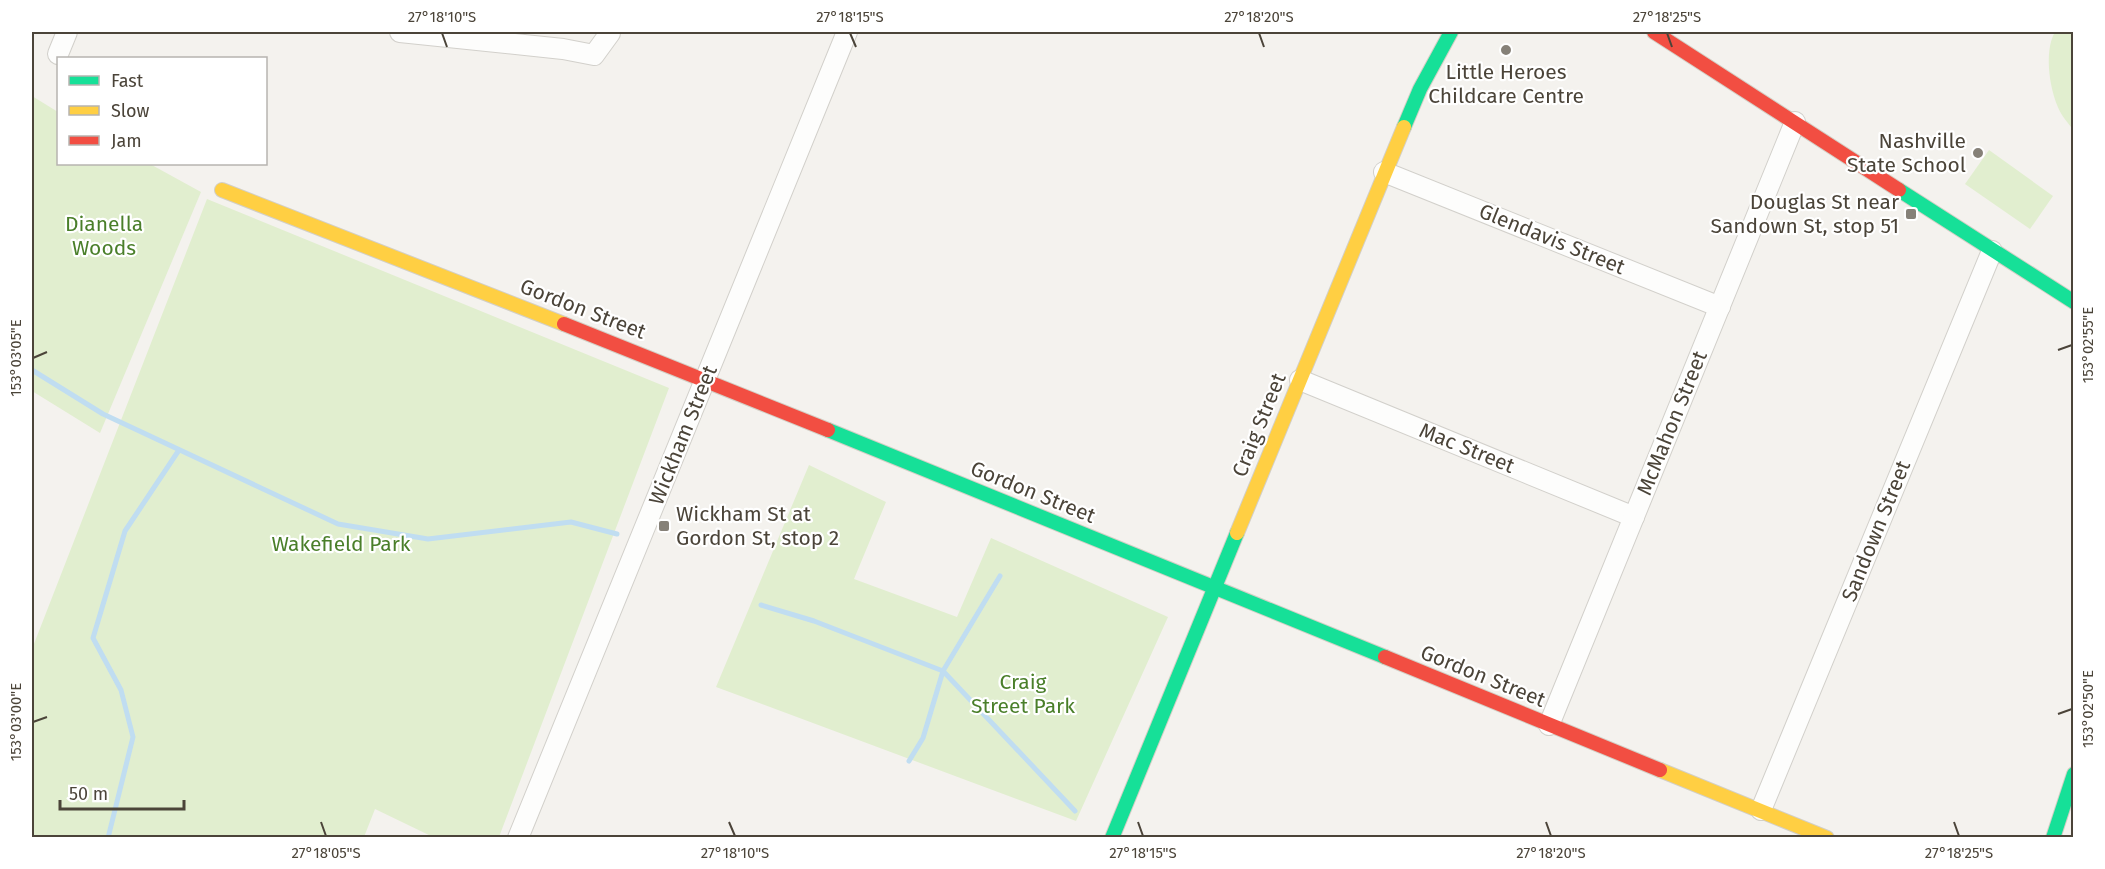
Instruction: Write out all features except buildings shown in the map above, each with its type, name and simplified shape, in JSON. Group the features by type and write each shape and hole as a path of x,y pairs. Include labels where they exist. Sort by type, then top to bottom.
{"street":[{"path":"58,54 67,32"},
{"path":"400,32 563,49 594,55 610,33"},
{"name":"Wickham Street","path":"518,837 847,32"},
{"name":"Craig Street","path":"1112,837 1384,172 1420,89 1441,46 1451,32"},
{"path":"1654,32 2073,302"},
{"name":"McMahon Street","path":"1549,725 1795,122"},
{"name":"Glendavis Street","path":"1384,172 1720,307"},
{"name":"Gordon Street","path":"222,190 705,380 1827,837"},
{"name":"Sandown Street","path":"1761,810 1992,251"},
{"name":"Mac Street","path":"1300,380 1634,517"},
{"path":"2053,837 2073,774"}],"green space":[{"path":"2055,32 2073,32 2073,130 2058,107 2051,85 2049,51"},
{"name":"Dianella Woods","path":"32,96 57,111 57,165 152,165 201,192 100,433 32,391"},
{"path":"1989,150 2053,196 2030,229 1965,184"},
{"name":"Wakefield Park","path":"207,199 669,388 499,837 433,837 375,809 364,837 32,837 32,649"},
{"name":"Craig Street Park","path":"809,465 886,502 854,579 957,617 991,538 1168,617 1076,821 716,687"}],"waterway":[{"path":"32,370 103,414 338,524 428,539 571,522 617,534"},
{"path":"108,838 133,737 121,690 93,638 125,531 179,450"},
{"path":"909,761 923,738 943,671 1000,576"},
{"path":"761,605 814,621 943,671 1075,811"}],"traffic: fast":[{"path":"1404,127 1420,89 1451,32"},
{"path":"1899,190 2074,302"},
{"path":"828,430 1385,657"},
{"path":"1112,838 1237,533"},
{"path":"2053,838 2074,774"}],"traffic: slow":[{"path":"1237,533 1404,127"},
{"path":"222,190 564,324"},
{"path":"1660,770 1827,838"}],"traffic: jam":[{"path":"1654,32 1899,190"},
{"path":"564,324 828,430"},
{"path":"1385,657 1660,770"}],"place":[{"name":"Little Heroes Childcare Centre","path":"1506,50"},
{"name":"Nashville State School","path":"1978,153"},
{"name":"Douglas St near Sandown St, stop 51","path":"1911,214"},
{"name":"Wickham St at Gordon St, stop 2","path":"664,526"}]}
